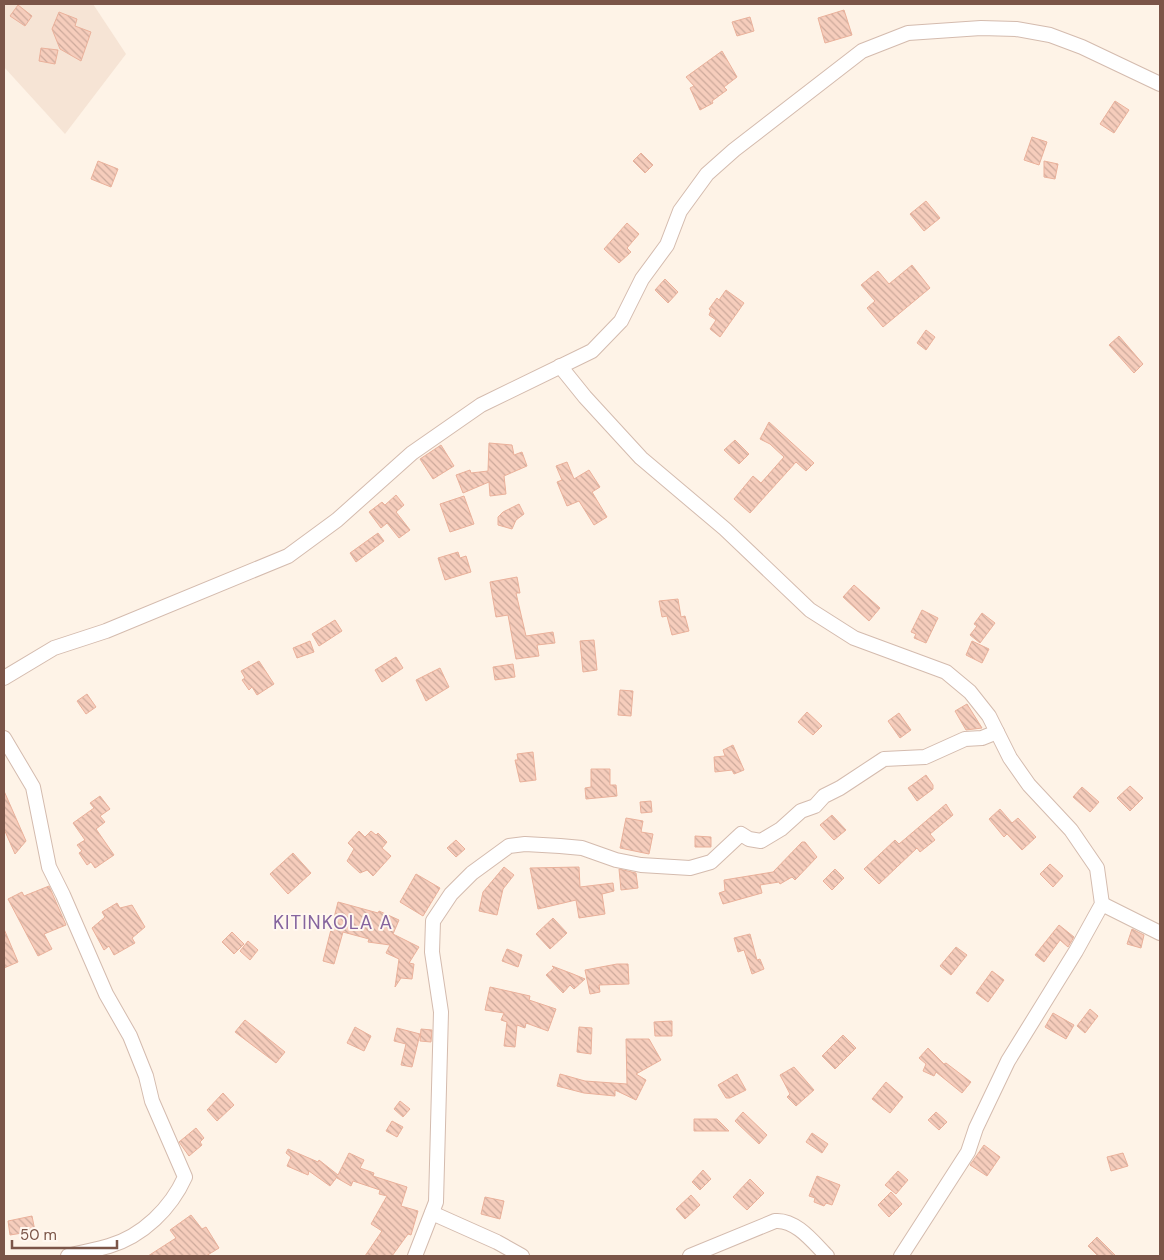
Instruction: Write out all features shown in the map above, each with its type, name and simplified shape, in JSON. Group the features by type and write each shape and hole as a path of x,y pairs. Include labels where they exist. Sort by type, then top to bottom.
{"street":[{"path":"4,678 54,648 106,631 288,556 337,520 419,447 481,405 592,351 617,327 627,312 642,278 667,245 680,211 713,169 734,150 855,57 878,43 908,33 981,28 1024,31 1050,35 1074,44 1160,84"},
{"path":"560,366 585,397 641,458 725,529 810,610 854,638 946,672 970,692 989,716 1010,758 1029,785 1071,830 1097,868 1102,904 1076,951 1008,1061 976,1128 968,1152 901,1256"},
{"path":"415,1256 436,1202 441,1012 432,952 433,921 451,894 472,874 509,846 524,844 582,848 616,860 641,865 690,868 716,858 741,834 749,839 761,841 781,829 801,811 815,806 824,796 840,788 884,759 926,756 965,739 982,738 997,732"},
{"path":"4,738 33,787 49,868 63,895 99,980 130,1036 146,1076 152,1101 186,1177 171,1201 149,1224 111,1246 68,1256"},
{"path":"1102,904 1160,933"},
{"path":"432,1213 497,1242 522,1256"},
{"path":"690,1256 782,1220 799,1230 827,1256"}],"shaded area":[{"path":"4,4 93,4 126,54 65,134 4,67"}],"building":[{"path":"18,5 32,16 25,26 10,16"},
{"path":"844,10 852,35 825,43 818,18"},
{"path":"59,12 77,19 75,26 91,32 81,61 60,49 52,29"},
{"path":"750,17 754,31 737,36 732,22"},
{"path":"41,48 58,50 55,64 39,61"},
{"path":"722,51 737,77 724,87 727,90 712,101 713,103 700,110 690,88 694,86 686,77"},
{"path":"1115,101 1129,110 1114,133 1100,124"},
{"path":"1032,137 1047,142 1039,165 1024,160"},
{"path":"641,153 653,165 645,173 633,161"},
{"path":"98,161 118,169 111,187 91,179"},
{"path":"1044,161 1058,164 1055,179 1044,177"},
{"path":"926,201 940,218 924,231 910,214"},
{"path":"627,223 639,234 627,248 631,252 619,263 604,249"},
{"path":"912,265 930,288 883,327 867,308 875,301 861,285 878,271 889,284"},
{"path":"665,279 678,292 668,303 655,290"},
{"path":"726,290 744,303 720,337 710,329 716,320 709,315 711,310 709,309"},
{"path":"926,330 935,337 926,350 917,343"},
{"path":"1119,336 1143,364 1134,373 1109,345"},
{"path":"769,422 814,463 806,471 796,462 750,513 734,499 753,476 761,483 784,457 770,444 760,439"},
{"path":"735,440 749,454 739,464 724,450"},
{"path":"489,443 512,445 514,455 522,452 527,466 504,476 506,494 490,496 489,482 463,493 456,475 470,470 471,473 488,471"},
{"path":"441,445 454,466 433,479 420,459"},
{"path":"567,462 574,479 589,470 600,487 592,492 607,517 594,525 579,501 567,506 557,482 562,480 556,466"},
{"path":"396,495 404,505 396,512 410,530 399,538 387,523 381,528 369,512 382,502 385,505"},
{"path":"464,496 474,524 450,532 440,504"},
{"path":"519,504 524,514 516,520 512,529 498,525 498,517 503,512"},
{"path":"378,533 384,541 356,562 350,553"},
{"path":"458,552 460,558 466,556 471,572 445,580 438,558"},
{"path":"517,577 520,593 516,593 526,636 553,632 555,643 537,645 539,656 516,659 508,615 496,617 490,582"},
{"path":"854,585 880,608 869,621 843,597"},
{"path":"678,599 681,617 685,616 689,631 672,635 667,616 662,617 659,601"},
{"path":"922,610 938,618 926,643 914,638 916,634 911,632"},
{"path":"982,613 995,623 980,643 970,635 977,626 974,624"},
{"path":"335,620 342,631 319,646 312,634"},
{"path":"594,640 597,670 583,672 580,641"},
{"path":"310,641 314,652 297,658 293,648"},
{"path":"972,641 989,649 982,663 966,655"},
{"path":"396,657 403,668 382,682 375,670"},
{"path":"259,661 274,684 257,695 252,687 249,690 242,680 245,678 241,671"},
{"path":"513,664 515,677 495,680 493,667"},
{"path":"440,668 449,687 426,701 416,680"},
{"path":"620,690 633,691 631,716 618,715"},
{"path":"87,694 96,707 86,714 77,701"},
{"path":"967,704 982,728 966,730 955,711"},
{"path":"807,712 822,726 813,735 798,722"},
{"path":"899,713 911,730 900,738 888,721"},
{"path":"733,745 744,770 734,774 732,770 715,772 714,757 725,756 723,750"},
{"path":"533,752 536,780 520,782 515,760 518,760 517,754"},
{"path":"591,769 610,769 610,785 616,785 617,796 586,799 585,788 591,787"},
{"path":"926,775 933,785 933,789 917,801 908,788"},
{"path":"1130,786 1143,798 1130,811 1117,798"},
{"path":"1082,787 1099,802 1090,812 1073,797"},
{"path":"4,791 26,841 15,854 4,829"},
{"path":"100,796 110,809 100,816 105,822 96,829 114,855 95,868 91,862 87,865 79,853 82,851 77,845 85,840 73,823 94,808 90,803"},
{"path":"651,801 652,812 641,813 640,802"},
{"path":"946,804 953,815 930,834 935,840 920,852 917,848 879,884 864,869 895,840 899,844"},
{"path":"1000,809 1012,823 1018,818 1036,837 1022,850 1007,834 1004,837 989,819"},
{"path":"832,815 846,830 834,840 820,825"},
{"path":"626,818 643,821 641,832 653,834 649,854 620,848"},
{"path":"359,831 365,837 371,831 376,835 378,833 387,842 382,848 391,856 373,876 367,870 360,873 347,861 354,849 348,843"},
{"path":"695,836 711,837 711,847 695,847"},
{"path":"456,840 465,849 456,857 447,848"},
{"path":"802,842 805,842 817,857 795,880 792,877 780,884 779,882 760,885 762,893 723,904 719,893 725,891 724,880 773,872"},
{"path":"293,853 311,873 288,894 270,874"},
{"path":"1050,864 1063,876 1053,887 1040,874"},
{"path":"504,867 514,875 503,889 497,915 479,911 483,892"},
{"path":"579,867 580,887 613,883 614,891 602,894 605,914 579,918 576,900 538,909 530,868"},
{"path":"619,869 636,873 638,888 621,890"},
{"path":"835,869 844,878 832,890 823,881"},
{"path":"416,874 440,888 423,916 400,902"},
{"path":"49,886 66,925 44,934 52,949 38,956 8,899 22,892 24,896"},
{"path":"338,902 378,913 379,911 399,920 393,934 419,947 409,963 414,964 412,979 401,978 395,987 399,959 386,953 390,945 368,942 369,939 343,932 334,964 323,961"},
{"path":"117,903 120,908 132,905 145,927 132,938 135,943 114,955 109,946 104,950 92,928 105,917 102,912"},
{"path":"553,918 567,933 550,949 536,934"},
{"path":"1059,925 1074,937 1068,947 1060,940 1044,962 1035,955"},
{"path":"4,929 18,962 4,968"},
{"path":"1132,929 1144,935 1141,948 1127,944"},
{"path":"232,932 244,944 234,954 222,942"},
{"path":"750,934 757,960 760,959 764,969 752,974 744,950 738,952 734,938"},
{"path":"248,941 258,950 250,960 240,951"},
{"path":"956,947 967,955 951,975 940,966"},
{"path":"507,949 522,955 518,967 502,961"},
{"path":"617,964 628,964 629,984 599,985 600,992 590,994 585,970"},
{"path":"552,966 585,979 574,989 570,985 563,993 546,975 554,968"},
{"path":"992,971 1004,980 988,1002 976,993"},
{"path":"490,987 530,996 529,1000 556,1009 548,1031 526,1023 525,1028 517,1025 515,1047 504,1046 507,1022 501,1020 504,1013 485,1010"},
{"path":"1090,1009 1098,1016 1085,1033 1077,1026"},
{"path":"1053,1013 1074,1025 1066,1039 1045,1027"},
{"path":"245,1020 285,1052 276,1063 235,1032"},
{"path":"672,1021 672,1036 655,1036 654,1022"},
{"path":"355,1027 371,1036 364,1051 347,1043"},
{"path":"579,1027 592,1028 591,1054 577,1052"},
{"path":"397,1028 420,1034 412,1067 401,1065 406,1044 394,1041"},
{"path":"421,1029 432,1030 431,1042 420,1041"},
{"path":"843,1035 856,1048 835,1069 822,1056"},
{"path":"626,1039 649,1039 661,1060 636,1074 646,1080 636,1100 615,1090 615,1096 584,1093 557,1086 560,1074 585,1081 627,1084"},
{"path":"928,1048 944,1064 946,1063 971,1082 962,1093 936,1072 934,1076 923,1071 926,1064 919,1058"},
{"path":"794,1067 814,1090 796,1106 787,1097 790,1094 780,1075"},
{"path":"737,1074 746,1090 726,1098 718,1085"},
{"path":"886,1082 903,1097 890,1113 872,1099"},
{"path":"223,1093 234,1105 217,1121 207,1110"},
{"path":"400,1101 410,1109 403,1117 394,1109"},
{"path":"743,1112 767,1135 759,1144 735,1121"},
{"path":"936,1112 947,1122 939,1130 928,1120"},
{"path":"694,1119 717,1119 729,1131 694,1131"},
{"path":"392,1121 403,1127 397,1137 386,1131"},
{"path":"196,1128 204,1138 200,1142 202,1145 189,1156 179,1142"},
{"path":"812,1133 828,1144 822,1153 806,1142"},
{"path":"984,1145 1000,1157 987,1176 970,1165"},
{"path":"288,1149 318,1162 319,1160 338,1175 349,1153 364,1160 360,1168 374,1173 373,1176 407,1187 401,1206 418,1211 411,1235 408,1234 392,1256 365,1256 382,1231 371,1224 387,1196 379,1194 380,1190 353,1181 351,1186 337,1177 330,1186 309,1171 308,1175 287,1166 291,1157 286,1153"},
{"path":"1123,1153 1128,1166 1111,1171 1107,1157"},
{"path":"703,1170 711,1179 700,1190 692,1182"},
{"path":"898,1171 908,1180 896,1194 885,1185"},
{"path":"817,1176 840,1185 832,1205 826,1203 824,1206 814,1202 815,1198 809,1196"},
{"path":"750,1179 764,1193 747,1210 733,1197"},
{"path":"891,1192 902,1204 889,1217 878,1205"},
{"path":"691,1195 700,1205 685,1219 676,1209"},
{"path":"485,1197 504,1201 500,1219 481,1214"},
{"path":"191,1215 202,1229 206,1227 219,1248 206,1256 148,1256 176,1238 170,1230"},
{"path":"32,1216 35,1231 10,1235 8,1221"},
{"path":"1097,1237 1116,1256 1098,1256 1088,1246"}],"district":[{"name":"KITINKOLA A","path":"333,922"}]}
